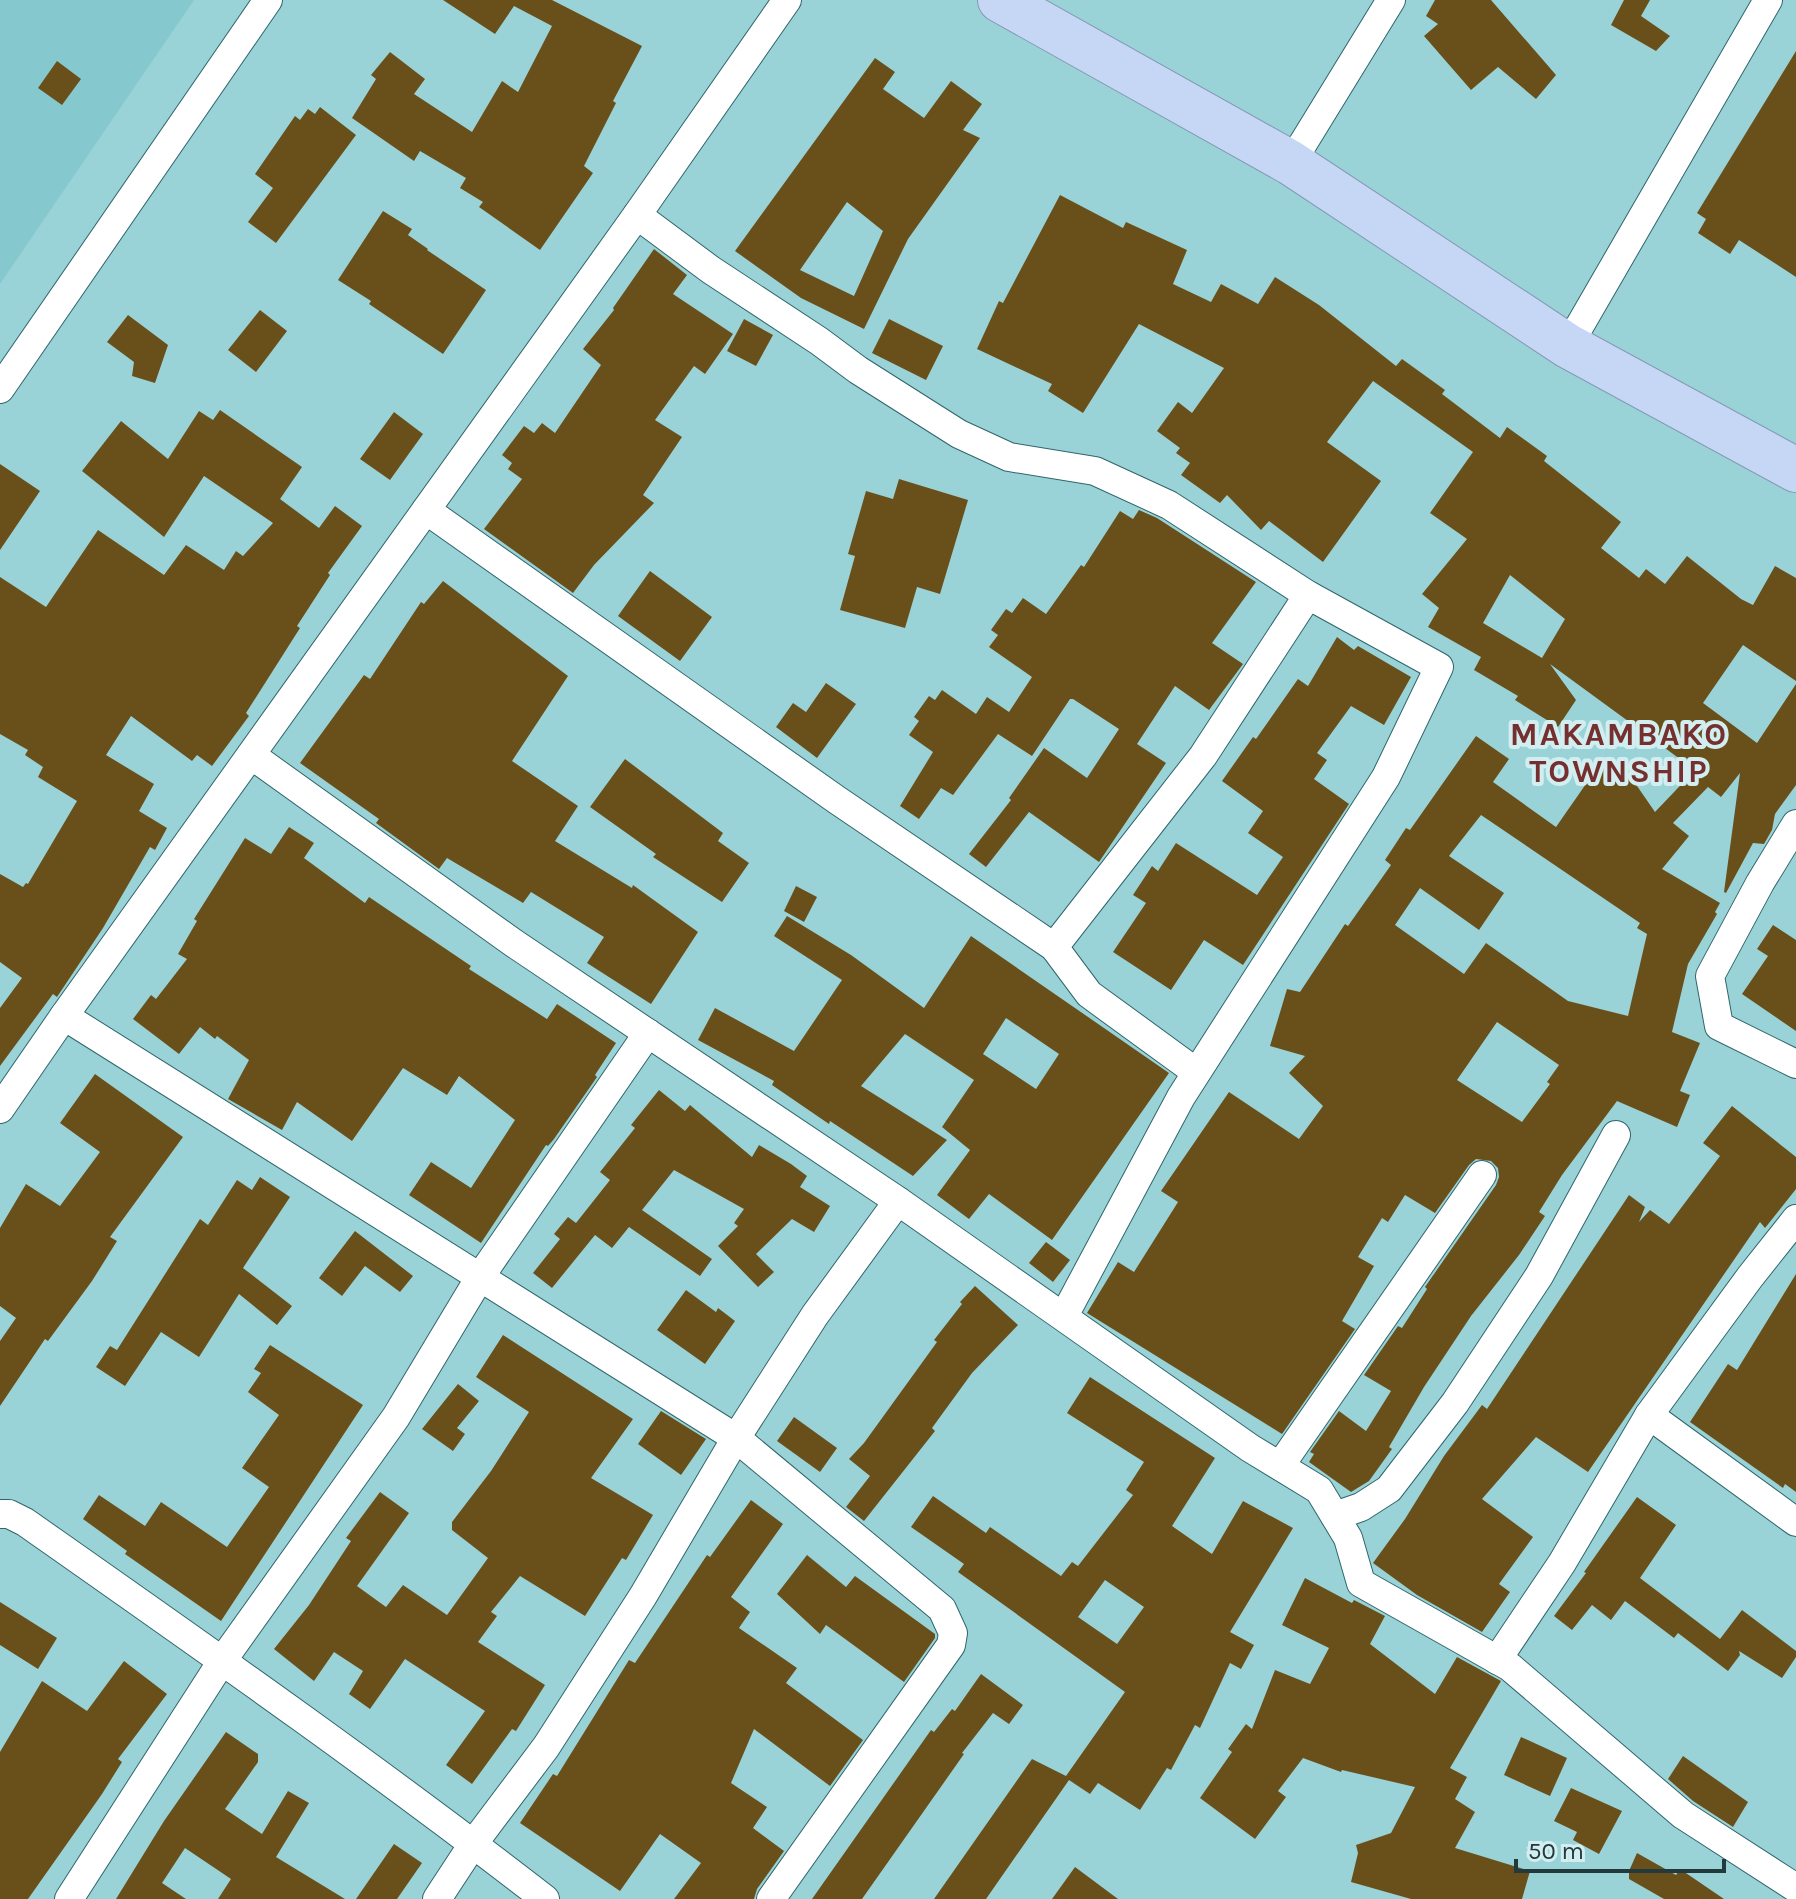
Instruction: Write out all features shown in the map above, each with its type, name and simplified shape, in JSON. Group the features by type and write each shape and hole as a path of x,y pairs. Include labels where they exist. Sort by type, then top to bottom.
{"highway":[{"path":"1000,0 1291,163 1568,346 1796,470"}],"street":[{"path":"0,389 268,0"},
{"path":"0,1109 787,0"},
{"path":"1291,163 1391,0"},
{"path":"1568,346 1768,0"},
{"path":"637,215 711,270 858,370 959,434 1009,457 1095,471 1169,505 1308,595 1439,667 1386,777 1196,1072 1064,1316"},
{"path":"426,510 837,800 1054,947 1089,994 1196,1072"},
{"path":"1054,947 1203,756 1308,595"},
{"path":"251,755 515,944 898,1201 1250,1448 1319,1490 1348,1538 1361,1583 1510,1667 1683,1815 1796,1888"},
{"path":"1796,824 1710,976 1719,1026 1796,1064"},
{"path":"64,1016 736,1438 942,1609 953,1633 951,1645 771,1899"},
{"path":"69,1899 222,1661 396,1417 480,1277 648,1033"},
{"path":"1335,1516 1361,1507 1389,1489 1455,1403 1539,1276 1616,1135"},
{"path":"1280,1466 1482,1175"},
{"path":"437,1899 473,1844 554,1735 815,1315 898,1201"},
{"path":"1497,1660 1562,1563 1649,1415 1796,1219"},
{"path":"1649,1415 1796,1522"},
{"path":"0,1514 9,1514 25,1522 222,1661 545,1899"}],"shaded area":[{"path":"0,0 194,0 0,284"}],"building":[{"path":"443,0 552,0 642,46 584,166 593,173 540,250 479,207 483,202 460,188 466,178 420,151 414,161 352,118 376,79 371,75 390,52 425,79 414,94 472,132 502,81 518,92 552,26 514,6 495,34"},
{"path":"1435,0 1491,0 1556,75 1536,99 1498,67 1471,90 1424,36 1438,24 1426,16"},
{"path":"1624,0 1650,0 1641,16 1670,36 1656,51 1611,25"},
{"path":"1796,51 1796,277 1739,240 1730,254 1698,233 1706,219 1697,213"},
{"path":"875,58 895,72 883,89 924,118 951,81 982,104 963,130 980,138 908,239 864,329 801,298 735,251","holes":["847,202 883,231 854,296 800,270"]},
{"path":"57,61 81,79 62,105 38,88"},
{"path":"320,107 356,135 276,243 248,222 273,188 255,174 295,116 300,120 308,109 315,114"},
{"path":"1060,195 1123,228 1126,222 1187,250 1173,284 1211,302 1221,284 1258,304 1275,277 1319,305 1396,366 1402,359 1445,390 1442,394 1500,438 1507,427 1547,456 1544,461 1621,522 1601,548 1639,578 1646,569 1665,584 1687,556 1753,605 1775,566 1796,578 1796,681 1743,645 1703,703 1757,743 1796,684 1796,785 1775,814 1772,830 1764,844 1753,843 1726,893 1740,773 1721,797 1708,787 1673,823 1689,836 1662,869 1720,903 1715,912 1717,914 1688,964 1672,1032 1700,1043 1680,1091 1690,1095 1677,1127 1617,1101 1562,1175 1539,1212 1545,1216 1519,1255 1471,1316 1424,1387 1389,1447 1392,1449 1369,1481 1351,1492 1309,1462 1314,1454 1310,1452 1339,1411 1366,1431 1391,1391 1364,1375 1398,1326 1402,1328 1427,1289 1425,1287 1496,1185 1498,1168 1491,1161 1476,1159 1469,1165 1435,1213 1405,1195 1388,1222 1382,1218 1358,1257 1374,1266 1342,1321 1355,1329 1282,1434 1087,1313 1118,1262 1134,1272 1178,1202 1161,1191 1229,1092 1299,1139 1323,1106 1289,1073 1305,1056 1270,1046 1287,989 1300,992 1345,924 1348,926 1391,865 1385,860 1406,828 1410,830 1476,736 1509,759 1493,782 1556,827 1588,781 1610,759 1635,783 1655,812 1695,770 1550,664 1576,700 1558,727 1515,700 1518,696 1474,670 1481,657 1428,627 1439,608 1422,594 1467,539 1430,513 1473,452 1373,381 1327,442 1381,481 1323,562 1269,521 1261,530 1227,495 1220,503 1181,475 1190,463 1176,453 1180,448 1157,431 1178,402 1192,413 1224,368 1139,324 1083,413 1048,391 1052,384 977,349 999,301 1003,303","holes":["1510,575 1565,619 1542,658 1483,623","1481,815 1640,923 1637,928 1647,934 1628,1016 1568,1001 1486,943 1464,974 1395,925 1420,888 1479,930 1504,893 1449,856","1497,1022 1559,1065 1547,1082 1550,1084 1522,1122 1457,1080"]},
{"path":"383,211 412,229 408,235 427,250 486,290 443,354 338,280"},
{"path":"654,249 687,275 673,294 733,334 705,374 694,366 655,420 682,437 643,495 654,503 594,565 573,593 484,529 522,479 508,469 512,463 502,455 524,426 534,433 542,423 555,433 601,365 583,349 614,310"},
{"path":"260,310 287,331 256,372 228,350"},
{"path":"128,315 168,345 155,383 132,376 134,362 107,342"},
{"path":"744,319 773,335 756,366 727,351"},
{"path":"889,319 943,346 926,380 872,353"},
{"path":"220,410 302,467 280,499 319,528 335,506 362,526 328,573 330,575 297,626 300,628 246,713 249,716 212,766 197,755 192,761 131,716 106,755 154,784 139,811 167,828 155,850 150,847 103,928 57,997 53,994 0,1066 0,1008 22,978 0,962 0,874 23,887 28,884 77,801 38,777 43,767 25,755 28,750 0,734 0,577 46,607 98,530 164,575 186,545 224,570 236,551 243,556 273,523 204,476 164,537 82,471 121,421 168,459 199,411 213,420"},
{"path":"394,412 423,434 390,480 360,459"},
{"path":"0,464 40,491 0,550"},
{"path":"899,479 968,500 940,594 917,587 905,628 840,610 855,556 848,554 866,491 893,499"},
{"path":"1139,510 1157,518 1256,582 1212,643 1243,664 1209,710 1175,686 1137,744 1166,763 1099,862 1029,812 986,867 969,854 1011,800 1009,798 1044,748 1087,778 1119,729 1070,699 1032,756 998,734 953,795 941,788 919,819 900,806 933,752 909,735 919,721 914,717 929,696 935,700 942,690 976,714 987,697 1009,712 1032,677 989,647 998,635 991,630 1006,609 1012,613 1023,598 1046,614 1081,565 1084,567 1120,511 1133,519"},
{"path":"650,571 712,617 680,661 618,616"},
{"path":"443,581 568,676 512,761 578,806 555,841 632,888 633,885 698,932 651,1004 587,963 604,937 531,892 523,903 447,858 439,869 376,823 379,819 300,763 364,675 370,679 421,602 424,604"},
{"path":"1337,637 1354,650 1358,646 1411,677 1384,725 1351,706 1317,753 1327,760 1314,779 1349,804 1243,965 1204,940 1171,990 1113,952 1146,903 1133,895 1152,866 1158,871 1176,843 1257,895 1283,857 1248,833 1263,811 1222,781 1298,679 1308,686"},
{"path":"826,683 856,704 817,758 776,727 793,703 806,712"},
{"path":"625,759 723,833 718,841 749,863 722,902 653,857 656,854 590,807"},
{"path":"289,827 314,843 304,858 365,903 369,897 471,966 469,969 547,1019 557,1004 616,1043 595,1075 597,1077 554,1139 546,1145 481,1243 409,1195 431,1162 471,1188 515,1120 459,1076 447,1095 403,1068 352,1141 297,1102 282,1130 228,1099 249,1060 217,1036 215,1039 200,1027 179,1054 133,1019 151,995 156,999 187,959 178,954 197,921 194,919 245,838 271,854"},
{"path":"796,886 817,897 804,922 784,911"},
{"path":"787,916 851,955 924,1008 971,936 1169,1073 1052,1240 989,1194 969,1219 937,1195 970,1150 942,1127 974,1080 905,1034 861,1086 947,1140 913,1176 830,1121 829,1124 772,1085 774,1081 698,1040 715,1008 794,1051 842,980 774,936","holes":["1006,1018 1059,1054 1036,1089 983,1054"]},
{"path":"1773,925 1796,940 1796,1031 1742,994 1768,956 1757,949"},
{"path":"95,1074 183,1137 110,1237 117,1241 92,1281 48,1341 45,1339 0,1406 0,1341 16,1318 0,1306 0,1228 26,1184 60,1206 100,1152 60,1123"},
{"path":"659,1090 685,1111 690,1105 752,1157 759,1145 791,1164 807,1176 800,1187 830,1206 814,1232 792,1219 756,1254 774,1272 758,1287 718,1246 738,1226 734,1223 744,1209 674,1170 642,1210 712,1259 700,1276 629,1227 612,1248 595,1235 552,1288 533,1273 560,1239 554,1234 568,1217 576,1223 610,1180 600,1172 635,1128 631,1125"},
{"path":"1732,1106 1796,1157 1796,1189 1765,1228 1760,1222 1588,1472 1536,1437 1482,1499 1533,1537 1499,1584 1510,1592 1482,1632 1417,1595 1373,1563 1444,1456 1482,1405 1487,1409 1629,1195 1645,1207 1639,1222 1650,1210 1669,1224 1720,1156 1703,1143"},
{"path":"260,1177 290,1197 243,1268 292,1306 277,1325 239,1294 199,1357 161,1332 125,1386 96,1367 110,1346 117,1350 200,1219 208,1225 237,1180 252,1190"},
{"path":"355,1231 413,1276 400,1292 365,1266 342,1296 319,1278"},
{"path":"1046,1242 1070,1260 1053,1282 1029,1263"},
{"path":"1796,1274 1796,1492 1785,1484 1783,1488 1690,1422 1728,1364 1737,1370"},
{"path":"975,1286 1018,1325 972,1373 932,1428 935,1431 864,1521 846,1507 870,1476 849,1459 937,1342 934,1340 962,1304 960,1302"},
{"path":"686,1290 716,1312 718,1308 735,1321 705,1364 657,1330"},
{"path":"503,1335 633,1419 591,1478 653,1515 626,1560 622,1558 585,1616 520,1576 491,1612 497,1616 478,1642 545,1685 516,1731 512,1729 472,1784 446,1765 485,1711 405,1659 370,1709 349,1694 363,1671 334,1652 314,1681 274,1649 309,1605 351,1541 346,1538 380,1492 409,1513 357,1586 386,1607 403,1585 447,1615 488,1558 452,1530 452,1522 491,1471 529,1412 476,1377"},
{"path":"270,1345 363,1405 221,1621 125,1554 127,1551 83,1519 99,1495 145,1526 161,1502 227,1547 269,1487 242,1468 279,1415 248,1392 261,1373 254,1369"},
{"path":"1090,1377 1215,1458 1172,1526 1212,1554 1243,1501 1293,1528 1230,1632 1254,1645 1241,1669 1230,1663 1200,1728 1195,1725 1171,1770 1167,1768 1140,1810 1098,1783 1090,1794 1069,1780 986,1899 934,1899 1032,1759 1066,1776 1125,1692 958,1572 964,1564 911,1527 933,1496 986,1533 990,1527 1061,1576 1072,1562 1078,1566 1133,1495 1126,1490 1144,1462 1067,1413","holes":["1105,1580 1144,1607 1117,1644 1078,1617"]},
{"path":"458,1384 479,1401 457,1428 465,1434 453,1451 422,1429"},
{"path":"661,1411 706,1439 681,1475 638,1444"},
{"path":"794,1417 837,1448 820,1472 777,1441"},
{"path":"1637,1497 1676,1525 1640,1578 1720,1639 1742,1610 1796,1651 1796,1657 1782,1678 1739,1651 1740,1655 1728,1671 1678,1633 1674,1638 1625,1601 1611,1620 1592,1605 1572,1630 1554,1616"},
{"path":"751,1500 783,1524 731,1597 750,1612 739,1628 797,1668 786,1683 863,1740 830,1786 754,1729 731,1783 767,1807 753,1828 784,1851 757,1889 754,1899 674,1899 701,1863 660,1834 620,1891 520,1823 553,1774 557,1776 629,1660 635,1663 707,1555 710,1557"},
{"path":"807,1555 846,1587 855,1576 935,1634 904,1682 826,1625 820,1634 777,1594"},
{"path":"1305,1578 1352,1603 1354,1600 1385,1616 1370,1644 1435,1694 1457,1657 1501,1681 1450,1768 1467,1777 1455,1799 1475,1812 1455,1848 1530,1871 1522,1899 1411,1899 1351,1882 1358,1853 1356,1845 1391,1833 1415,1787 1341,1772 1303,1758 1278,1791 1286,1797 1255,1839 1200,1798 1232,1752 1228,1749 1246,1724 1252,1729 1275,1670 1310,1684 1329,1648 1282,1625"},
{"path":"0,1602 57,1638 38,1669 0,1645"},
{"path":"124,1661 167,1694 118,1759 122,1762 102,1794 28,1899 0,1899 0,1752 42,1681 87,1711"},
{"path":"981,1674 1023,1705 1009,1724 993,1713 862,1899 812,1899 931,1730 934,1732 952,1709 955,1711"},
{"path":"226,1732 258,1754 258,1762 225,1809 262,1834 288,1791 309,1803 276,1857 345,1899 218,1899 231,1879 185,1848 162,1883 186,1899 116,1899 164,1821"},
{"path":"1521,1737 1567,1758 1550,1796 1504,1775"},
{"path":"1683,1756 1748,1802 1733,1827 1693,1801 1668,1779"},
{"path":"1571,1788 1622,1811 1599,1854 1573,1840 1577,1832 1554,1821"},
{"path":"394,1844 422,1863 397,1899 356,1899"},
{"path":"1637,1853 1676,1875 1680,1869 1724,1899 1664,1899 1629,1879"},
{"path":"1075,1867 1118,1899 1052,1899"}],"district":[{"name":"MAKAMBAKO TOWNSHIP","path":"1619,752"}]}
